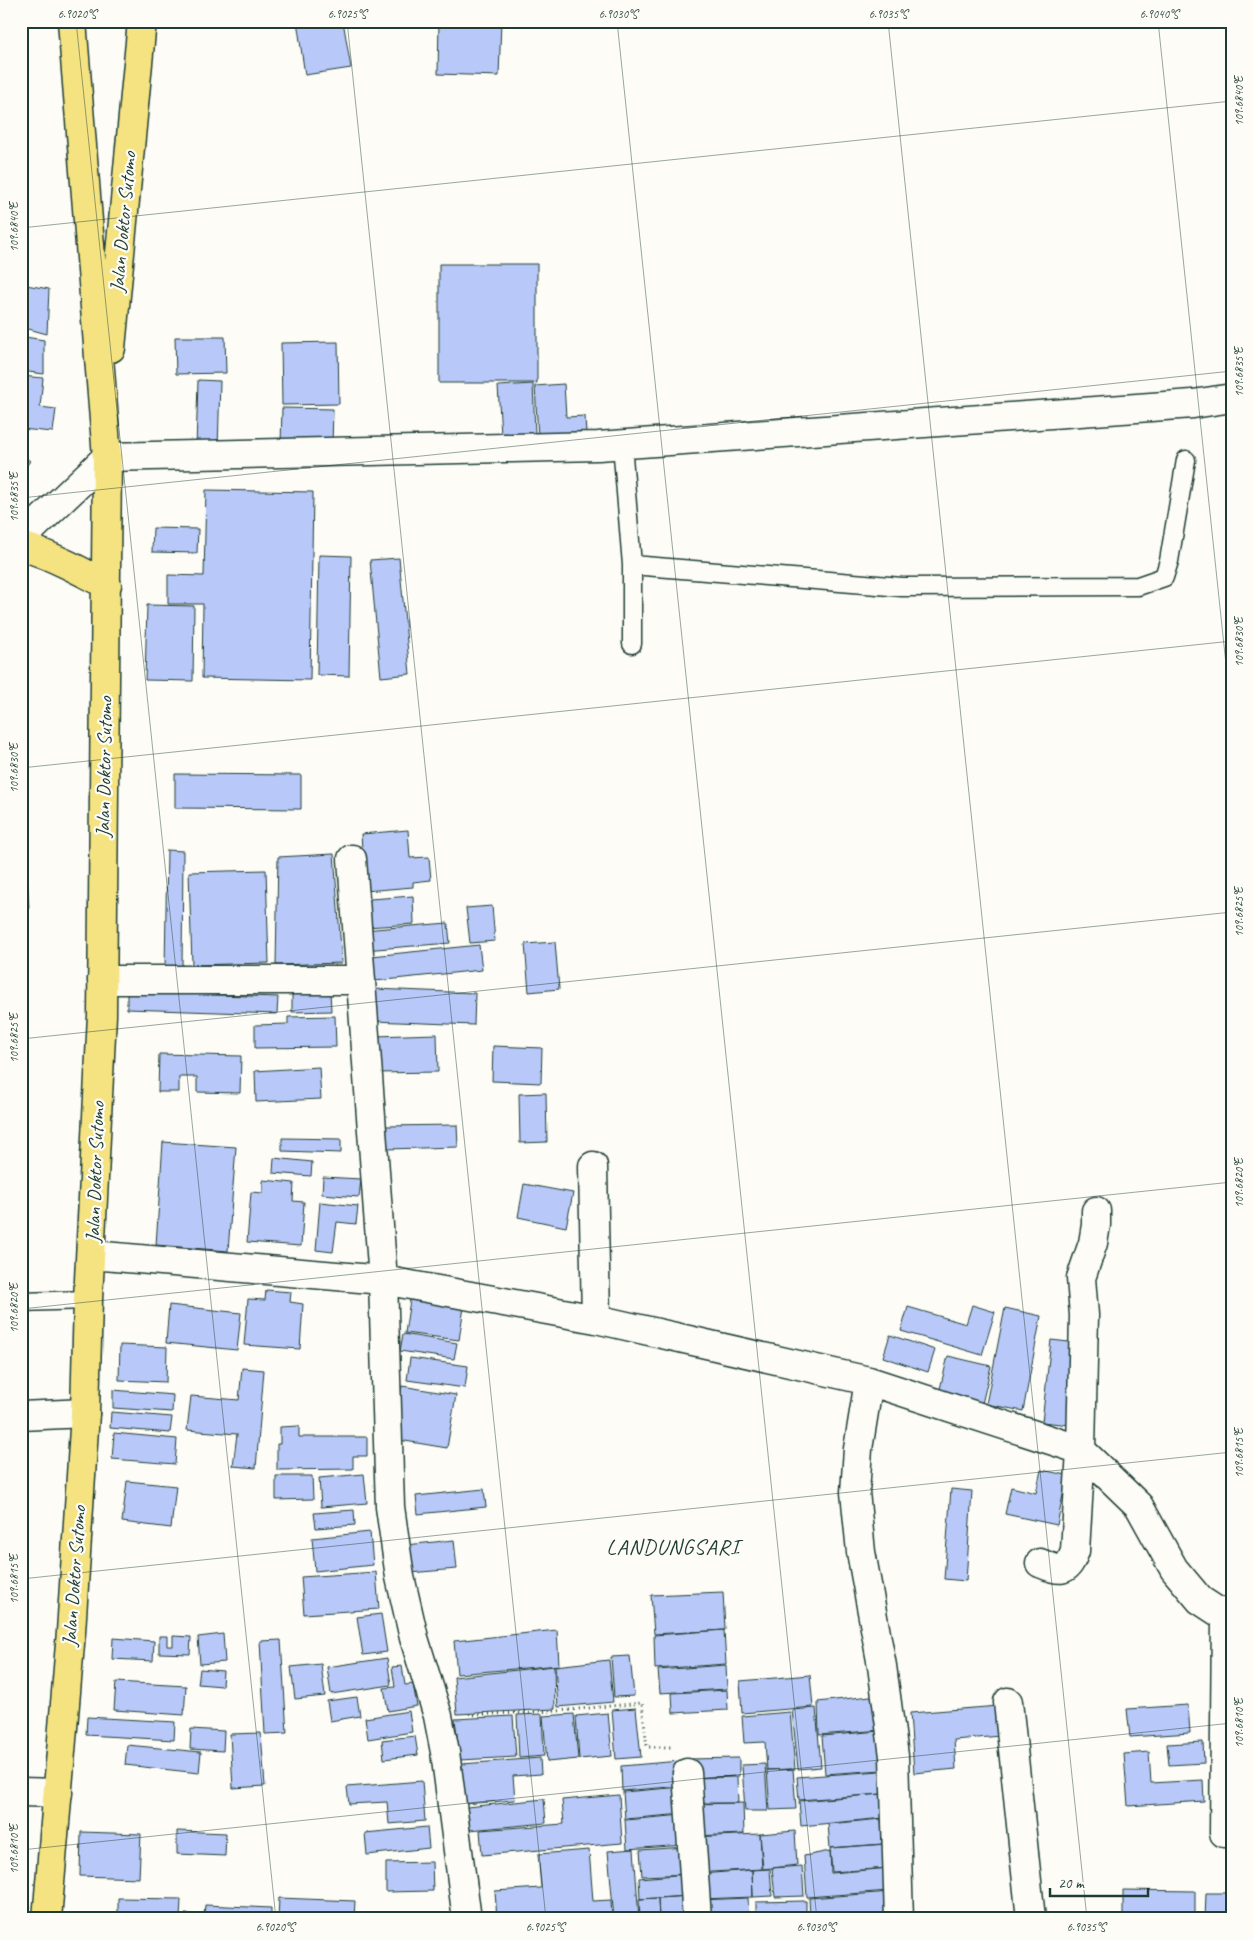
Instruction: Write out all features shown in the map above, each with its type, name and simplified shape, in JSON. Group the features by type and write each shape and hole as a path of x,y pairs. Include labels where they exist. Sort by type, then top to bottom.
{"highway":[{"name":"Jalan Doktor Sutomo","path":"48,1919 71,1632 85,1413 88,1300 92,1255 102,980 107,585 107,457 72,21"},
{"name":"Jalan Doktor Sutomo","path":"104,423 142,21"},
{"path":"21,546 61,561 107,585"}],"street":[{"path":"21,539 107,457 622,444 1183,404 1232,398"},
{"path":"352,859 383,1280 390,1507 400,1577 412,1630 438,1716 445,1752 467,1919"},
{"path":"102,980 360,980"},
{"path":"593,1166 596,1319"},
{"path":"1040,1563 1056,1569 1064,1568 1071,1563 1075,1551 1081,1450 1084,1315 1081,1278 1093,1244 1096,1211"},
{"path":"92,1255 383,1280 596,1319 869,1380 1081,1450 1140,1506 1174,1569 1200,1600 1229,1617 1224,1833"},
{"path":"869,1380 858,1449 855,1492 861,1552 882,1666 894,1756 899,1919"},
{"path":"21,1416 85,1413"},
{"path":"1008,1702 1031,1919"},
{"path":"686,1773 697,1919"},
{"path":"21,1792 58,1793"}],"lane":[{"path":"622,444 632,565 632,644"},
{"path":"632,565 902,587 1138,586 1164,577 1170,561 1186,460"},
{"path":"21,1302 88,1300"}],"path":[{"path":"438,1716 557,1711 642,1703 647,1747 684,1748 686,1773"}],"building":[{"path":"297,21 343,21 351,68 305,75"},
{"path":"439,21 501,21 499,76 438,74"},
{"path":"439,264 537,264 537,383 439,383"},
{"path":"26,285 49,289 47,334 21,327 21,311"},
{"path":"25,337 44,340 44,374 21,371"},
{"path":"175,337 225,337 226,373 176,374"},
{"path":"338,342 339,404 282,405 281,343"},
{"path":"21,376 43,378 40,407 56,409 53,432 21,429"},
{"path":"198,380 220,381 218,450 196,449"},
{"path":"533,384 535,433 501,435 498,386"},
{"path":"564,384 566,417 585,416 586,434 538,437 535,386"},
{"path":"282,408 333,409 332,446 281,445"},
{"path":"21,454 30,461 21,473"},
{"path":"206,490 313,492 310,680 202,678 203,604 168,604 168,575 204,576"},
{"path":"153,528 198,529 197,553 152,552"},
{"path":"319,555 351,556 349,676 317,675"},
{"path":"399,558 410,674 381,677 370,560"},
{"path":"147,605 194,606 193,681 145,680"},
{"path":"175,774 301,775 301,809 175,808"},
{"path":"408,830 410,858 429,857 431,880 413,882 413,887 365,891 354,849 362,849 361,834"},
{"path":"167,850 183,851 182,968 165,968"},
{"path":"334,854 342,963 276,965 278,857"},
{"path":"266,870 269,963 192,965 189,872"},
{"path":"21,874 27,874 29,909 21,909"},
{"path":"413,896 414,924 366,927 356,900"},
{"path":"492,906 495,941 470,943 466,908"},
{"path":"448,923 450,943 364,950 363,930"},
{"path":"555,942 559,989 529,992 525,944"},
{"path":"479,945 482,970 375,981 372,956"},
{"path":"374,989 475,993 474,1025 373,1021"},
{"path":"330,991 331,1011 292,1012 292,992"},
{"path":"127,992 278,997 277,1014 127,1009"},
{"path":"335,1016 336,1047 255,1048 255,1025 288,1024 288,1017"},
{"path":"437,1034 438,1072 376,1073 375,1036"},
{"path":"493,1046 542,1048 541,1083 492,1081"},
{"path":"159,1054 241,1056 240,1093 197,1092 197,1077 179,1077 179,1092 158,1092"},
{"path":"319,1067 321,1099 256,1102 255,1071"},
{"path":"546,1093 547,1142 520,1143 519,1094"},
{"path":"457,1125 458,1147 386,1149 385,1126"},
{"path":"282,1138 341,1139 341,1153 282,1151"},
{"path":"163,1142 236,1147 228,1251 156,1245"},
{"path":"274,1158 312,1162 311,1176 273,1173"},
{"path":"323,1177 361,1179 359,1197 322,1194"},
{"path":"263,1180 294,1183 293,1201 304,1202 301,1246 247,1242 251,1192 263,1193"},
{"path":"524,1184 573,1193 566,1227 518,1217"},
{"path":"320,1202 358,1206 356,1224 337,1222 333,1252 316,1250"},
{"path":"266,1290 291,1292 290,1302 303,1304 300,1349 244,1345 248,1299 265,1300"},
{"path":"410,1300 464,1307 459,1340 405,1333"},
{"path":"169,1305 241,1313 237,1350 166,1343"},
{"path":"972,1305 995,1312 982,1355 901,1331 908,1307 966,1324"},
{"path":"1005,1308 1041,1316 1023,1411 986,1404"},
{"path":"403,1334 457,1343 454,1359 400,1351"},
{"path":"890,1335 935,1350 928,1372 883,1357"},
{"path":"1051,1340 1078,1343 1070,1425 1042,1422"},
{"path":"120,1345 167,1347 166,1382 119,1380"},
{"path":"948,1356 991,1366 981,1408 938,1397"},
{"path":"410,1358 468,1366 465,1388 407,1380"},
{"path":"242,1368 264,1370 256,1468 233,1466 237,1434 187,1430 191,1396 239,1400"},
{"path":"402,1386 456,1395 447,1448 393,1439"},
{"path":"113,1390 173,1395 172,1412 113,1408"},
{"path":"111,1412 172,1417 170,1433 110,1428"},
{"path":"299,1426 299,1437 367,1437 367,1456 353,1456 353,1469 277,1470 277,1444 280,1444 280,1427"},
{"path":"114,1433 177,1439 175,1464 112,1459"},
{"path":"1041,1470 1067,1475 1057,1525 1005,1514 1011,1487 1036,1493"},
{"path":"364,1474 367,1503 321,1507 319,1478"},
{"path":"276,1476 312,1476 313,1499 276,1500"},
{"path":"127,1481 176,1486 171,1528 122,1522"},
{"path":"484,1489 486,1507 418,1514 416,1496"},
{"path":"951,1489 972,1491 966,1581 944,1579"},
{"path":"354,1510 355,1525 316,1528 314,1513"},
{"path":"370,1532 373,1565 315,1571 312,1538"},
{"path":"454,1540 457,1569 409,1573 406,1545"},
{"path":"376,1572 379,1609 304,1614 301,1577"},
{"path":"723,1592 725,1630 654,1634 651,1595"},
{"path":"381,1614 387,1652 363,1655 357,1617"},
{"path":"557,1630 559,1665 457,1674 454,1641"},
{"path":"724,1630 726,1664 655,1669 654,1635"},
{"path":"223,1634 225,1662 200,1664 198,1637"},
{"path":"159,1636 167,1636 167,1646 173,1646 173,1636 191,1637 190,1654 159,1653"},
{"path":"113,1638 154,1641 153,1661 112,1659"},
{"path":"281,1640 287,1733 265,1734 260,1641"},
{"path":"630,1656 634,1696 614,1697 611,1657"},
{"path":"387,1658 391,1685 331,1694 327,1667"},
{"path":"609,1660 613,1702 558,1707 555,1666"},
{"path":"321,1664 325,1696 295,1699 291,1667"},
{"path":"726,1665 727,1689 660,1693 658,1670"},
{"path":"402,1666 405,1685 413,1684 417,1706 388,1711 384,1688 395,1687 392,1667"},
{"path":"554,1666 555,1709 457,1714 454,1677"},
{"path":"200,1669 223,1671 222,1686 198,1684"},
{"path":"810,1675 813,1707 742,1713 740,1681"},
{"path":"116,1682 186,1686 184,1715 114,1710"},
{"path":"727,1690 728,1710 673,1713 672,1693"},
{"path":"879,1695 882,1730 819,1735 818,1702"},
{"path":"357,1697 360,1716 330,1721 327,1701"},
{"path":"1188,1705 1190,1733 1130,1737 1127,1709"},
{"path":"999,1706 1001,1736 954,1740 956,1769 914,1773 910,1713"},
{"path":"636,1708 641,1757 616,1759 612,1710"},
{"path":"816,1708 821,1767 798,1769 792,1710"},
{"path":"409,1711 412,1732 368,1739 365,1718"},
{"path":"790,1712 795,1769 767,1770 765,1742 744,1743 742,1716"},
{"path":"608,1713 612,1756 579,1759 576,1716"},
{"path":"542,1714 544,1756 519,1758 517,1715"},
{"path":"574,1714 578,1759 547,1762 543,1716"},
{"path":"513,1716 516,1757 460,1760 455,1719"},
{"path":"87,1717 175,1722 174,1740 86,1735"},
{"path":"191,1729 224,1731 223,1751 190,1749"},
{"path":"879,1731 882,1770 825,1774 822,1736"},
{"path":"261,1733 265,1786 233,1788 230,1734"},
{"path":"415,1736 418,1755 384,1759 382,1740"},
{"path":"1203,1742 1204,1763 1169,1765 1167,1744"},
{"path":"127,1745 201,1752 199,1773 125,1765"},
{"path":"1149,1752 1151,1783 1203,1780 1204,1801 1128,1806 1124,1754"},
{"path":"540,1758 541,1774 513,1776 515,1800 464,1804 462,1764"},
{"path":"739,1758 739,1776 690,1778 689,1759"},
{"path":"680,1761 682,1786 622,1791 621,1766"},
{"path":"765,1764 768,1811 745,1811 742,1765"},
{"path":"793,1769 796,1809 770,1810 767,1770"},
{"path":"880,1771 882,1794 799,1800 797,1777"},
{"path":"737,1777 738,1803 692,1803 690,1778"},
{"path":"422,1781 425,1821 389,1824 387,1802 349,1804 347,1787"},
{"path":"682,1787 684,1814 625,1819 623,1792"},
{"path":"882,1794 884,1818 801,1826 799,1801"},
{"path":"619,1795 622,1843 482,1855 480,1830 564,1824 562,1800"},
{"path":"544,1799 546,1823 470,1830 467,1807"},
{"path":"743,1803 744,1834 694,1836 691,1804"},
{"path":"683,1815 685,1845 627,1849 625,1820"},
{"path":"881,1819 882,1844 830,1848 828,1824"},
{"path":"427,1827 429,1848 367,1855 365,1833"},
{"path":"177,1831 226,1833 225,1856 177,1854"},
{"path":"795,1831 797,1865 763,1869 760,1834"},
{"path":"81,1832 141,1834 139,1878 80,1876"},
{"path":"760,1834 762,1869 696,1873 694,1837"},
{"path":"887,1844 889,1868 832,1872 830,1848"},
{"path":"686,1847 687,1874 642,1876 640,1850"},
{"path":"634,1849 639,1919 614,1919 608,1851"},
{"path":"589,1850 593,1901 611,1900 612,1919 497,1919 495,1891 541,1888 538,1854"},
{"path":"830,1851 831,1873 889,1868 889,1891 807,1897 804,1856"},
{"path":"432,1862 433,1891 386,1892 386,1863"},
{"path":"802,1866 804,1896 775,1897 772,1868"},
{"path":"770,1869 772,1896 753,1897 752,1870"},
{"path":"752,1870 753,1897 702,1899 700,1874"},
{"path":"688,1874 689,1896 640,1899 639,1878"},
{"path":"1123,1890 1195,1891 1195,1919 1123,1919"},
{"path":"891,1892 892,1919 810,1919 809,1898"},
{"path":"1206,1893 1232,1893 1232,1919 1205,1919"},
{"path":"689,1896 691,1919 659,1919 658,1898"},
{"path":"118,1898 181,1899 180,1919 118,1919"},
{"path":"279,1898 355,1901 354,1919 278,1919"},
{"path":"658,1898 659,1919 640,1919 639,1899"},
{"path":"748,1898 749,1919 700,1919 699,1900"},
{"path":"806,1901 806,1919 756,1919 756,1902"},
{"path":"205,1905 271,1908 271,1919 185,1919 185,1914 204,1915"}],"district":[{"name":"LANDUNGSARI","path":"673,1547"}]}
